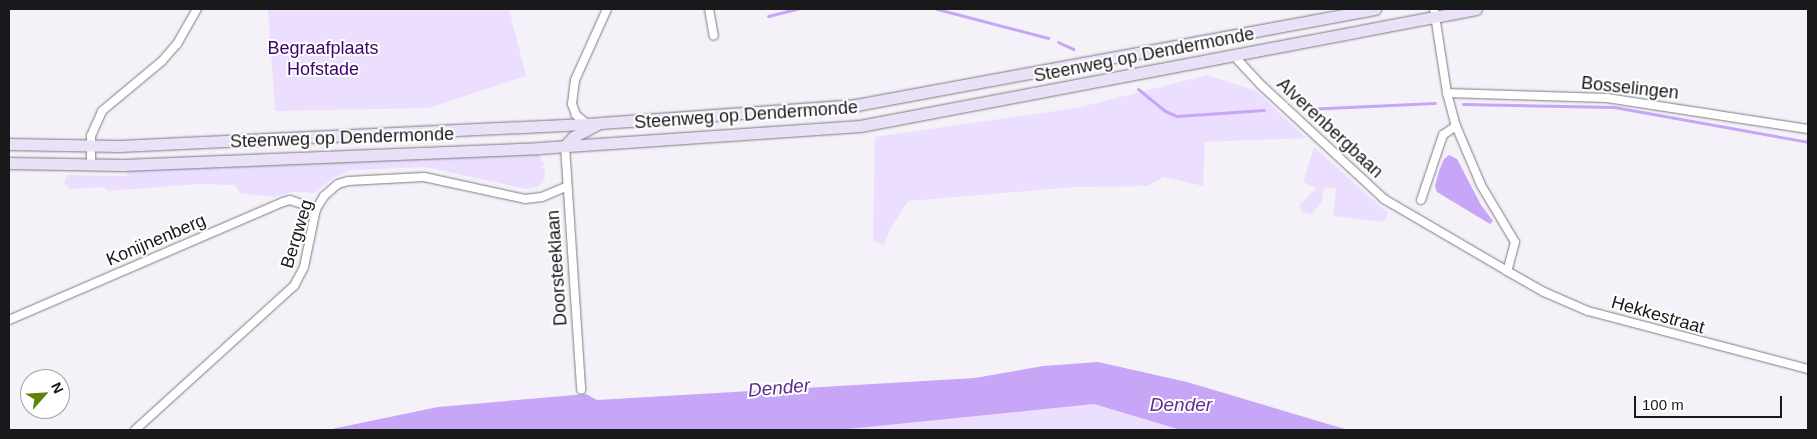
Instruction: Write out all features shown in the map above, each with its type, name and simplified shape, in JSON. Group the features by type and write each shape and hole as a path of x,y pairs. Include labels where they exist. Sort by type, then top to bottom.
{"main road":[{"name":"Steenweg op Dendermonde","path":"9,144 90,147 600,123 856,105 1374,9"},
{"name":"Steenweg op Dendermonde","path":"9,163 91,166 566,146 860,126 1234,56 1434,13 1476,9"},
{"path":"566,146 573,137 600,123"},
{"path":"538,126 561,131 566,146"}],"street":[{"path":"91,166 90,147 94,123 102,111 162,61 177,44 197,9"},
{"path":"586,123 576,115 572,104 575,80 607,9"},
{"path":"709,9 714,36"},
{"path":"1434,13 1447,93 1456,126 1482,185 1513,237 1514,253 1507,271"},
{"name":"Alverenbergbaan","path":"1234,56 1261,85 1384,199 1411,217"},
{"name":"Bosselingen","path":"1447,93 1607,98 1808,129"},
{"path":"1421,200 1443,135 1456,126"},
{"name":"Doorsteeklaan","path":"566,146 566,187 581,389"},
{"name":"Bergweg","path":"135,430 294,286 304,268 316,209 330,189 348,180 436,178 526,199 542,197 566,187"},
{"name":"Konijnenberg","path":"9,320 283,202 290,200 316,209"},
{"name":"Hekkestraat","path":"1411,217 1544,292 1588,311 1808,369"}],"green space":[{"name":"Begraafplaats Hofstade","path":"268,9 509,9 526,76 428,108 275,111"},
{"path":"1207,75 1256,91 1306,138 1205,142 1203,186 1164,177 1147,186 1075,187 908,201 889,231 884,245 873,241 875,137 1077,108"},
{"path":"1314,147 1388,213 1384,222 1333,216 1336,188 1324,187 1322,202 1311,214 1303,212 1299,206 1316,188 1303,182"},
{"path":"537,152 545,166 539,167 545,169 545,178 538,187 526,189 425,167 351,170 334,177 314,193 291,192 274,197 240,193 235,185 199,184 108,191 103,187 70,189 64,183 67,175 127,176 128,171"},
{"path":"1094,404 1181,430 838,430 1064,405"}],"water":[{"path":"1449,155 1457,159 1481,205 1493,221 1490,224 1437,192 1435,186 1439,171 1444,159"},
{"name":"Dender","path":"1098,362 1187,382 1348,430 1181,430 1094,404 838,430 327,430 438,407 586,394 597,400 975,378 1043,366"}],"waterway":[{"path":"768,16 797,9"},
{"path":"937,9 1048,38"},
{"path":"1058,42 1073,49"},
{"path":"1138,89 1165,111 1177,116 1264,110"},
{"path":"1305,109 1435,103"},
{"path":"1463,104 1614,107 1808,142"}]}
